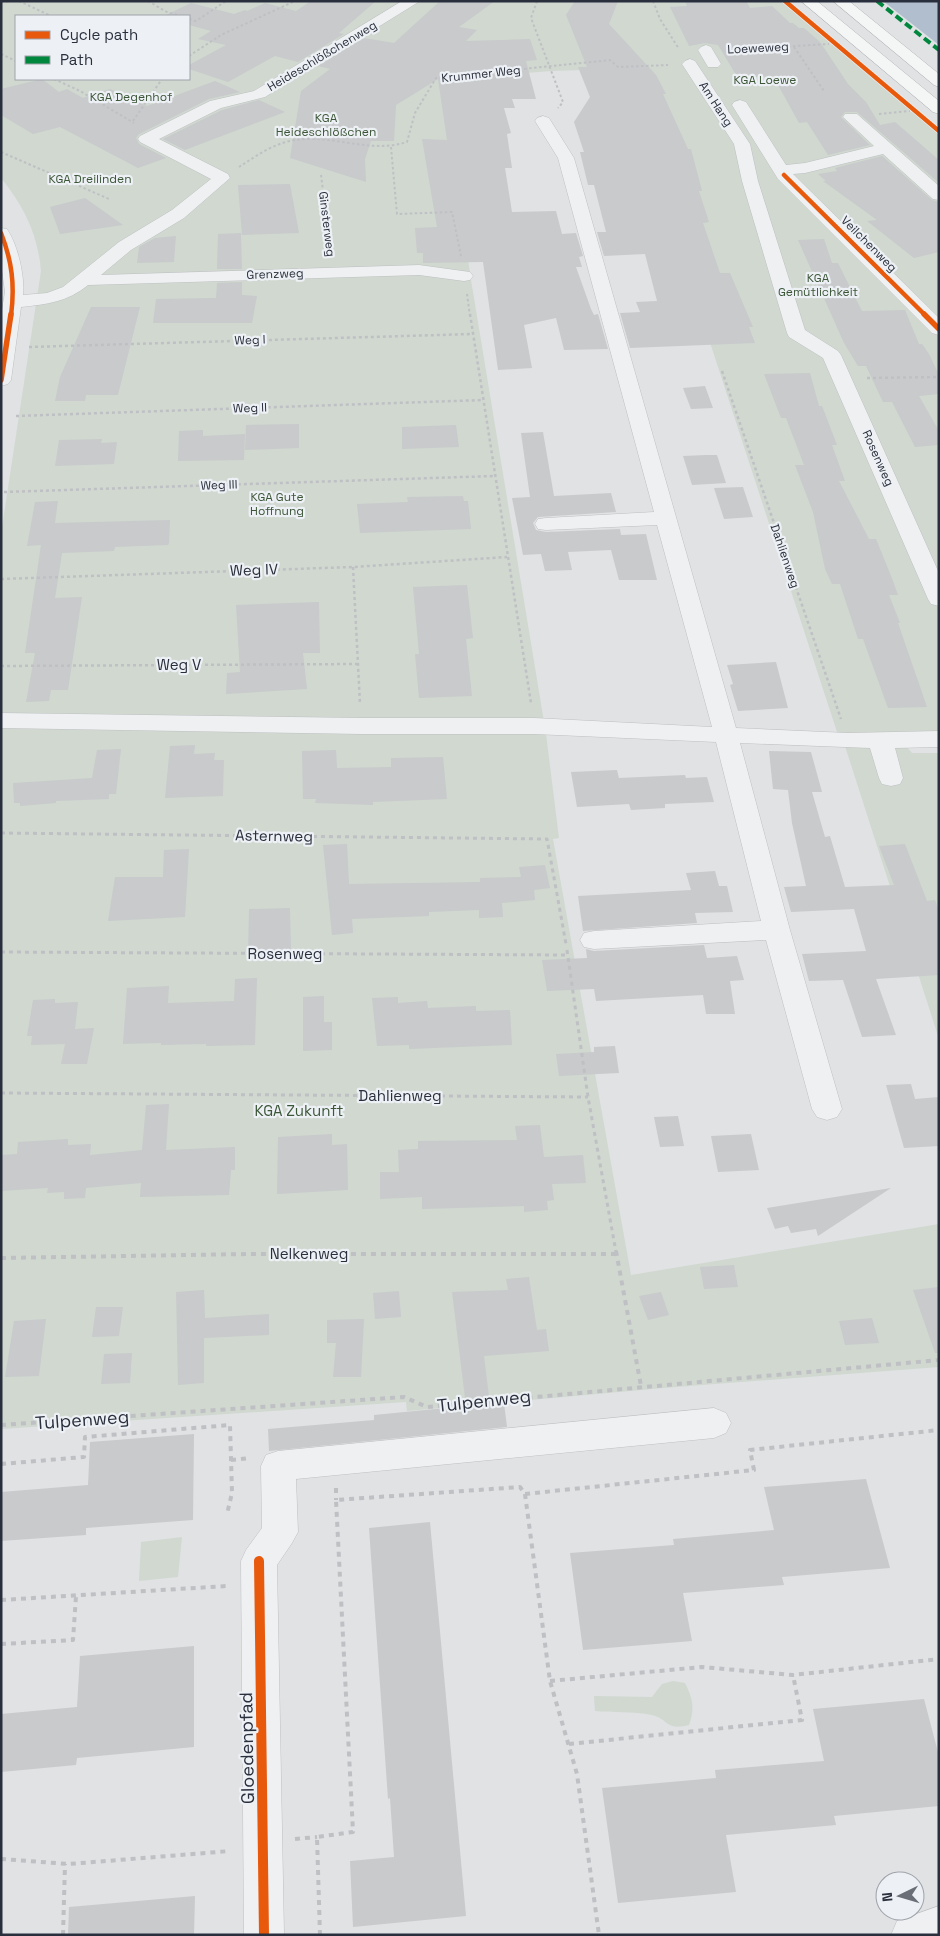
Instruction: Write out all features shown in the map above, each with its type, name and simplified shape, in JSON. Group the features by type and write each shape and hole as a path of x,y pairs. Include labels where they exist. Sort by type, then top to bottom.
{"highway":[{"path":"808,1 939,109"},
{"path":"840,1 939,82"}],"street":[{"name":"Heideschlößchenweg","path":"222,178 146,139 216,104 259,94 413,1"},
{"path":"690,64 709,57 723,79"},
{"name":"Am Hang","path":"690,64 742,144 750,181 796,333"},
{"name":"Veilchenweg","path":"732,94 782,172 939,329"},
{"path":"851,117 939,195"},
{"path":"543,121 566,158 726,735 776,930 827,1109"},
{"path":"782,172 886,148"},
{"path":"14,302 50,298 69,291 125,246 178,214 222,178"},
{"path":"1,233 13,273 14,302 2,376"},
{"name":"Grenzweg","path":"85,279 419,270 464,276"},
{"name":"Rosenweg","path":"796,333 831,355 939,599"},
{"path":"546,524 666,518"},
{"path":"1,720 362,726 534,726 848,741 881,742 939,739"},
{"path":"881,742 891,778"},
{"path":"594,940 776,930"},
{"name":"Gloedenpfad","path":"264,1935 259,1561 280,1532 278,1466 714,1423"},
{"path":"911,1935 939,1926"}],"path":[{"path":"1,2 11,1"},
{"path":"19,1 49,15"},
{"path":"148,1 167,12 178,15"},
{"path":"190,19 196,21 226,1"},
{"path":"190,55 221,34 295,1"},
{"path":"537,1 531,18 563,102 543,121"},
{"path":"653,1 660,19 690,64"},
{"path":"794,46 824,91"},
{"path":"1,54 15,61"},
{"path":"56,80 133,121 161,80"},
{"path":"851,117 915,111"},
{"path":"222,178 266,150 287,142 305,139 391,147 397,214 452,212 464,276 534,726"},
{"path":"1,152 108,199"},
{"path":"842,378 939,377"},
{"path":"353,567 362,726"},
{"path":"568,955 588,1097 641,1386"},
{"path":"1,1464 84,1457 85,1437 230,1425 232,1493 227,1514"},
{"path":"525,1494 754,1470 750,1450 939,1430"},
{"path":"1,1859 65,1864 229,1851 263,1842 353,1832 336,1500 520,1487 525,1494 550,1681 578,1774 600,1935"},
{"path":"1,1600 227,1586"},
{"path":"1,1644 73,1640 76,1596"},
{"path":"550,1681 702,1667 793,1675 939,1659"},
{"path":"568,1744 802,1720 793,1675"},
{"path":"317,1836 320,1935"},
{"path":"63,1935 65,1864"}],"green space":[{"path":"1,1 783,1 832,43 829,44 834,45 911,110 908,110 910,112 914,112 939,133 939,732 838,735 646,146 613,69 551,71 442,80 470,273 418,268 98,278 95,276 187,202 85,280 96,282 417,274 471,280 546,734 559,838 553,839 631,1275 939,1224 939,1367 663,1388 407,1411 406,1402 1,1429 1,534 41,271 33,233 17,199 1,178"},
{"path":"905,745 912,753 939,753 939,1039 845,746"},
{"path":"182,1537 178,1577 139,1581 141,1542"},
{"path":"673,1681 685,1683 690,1694 692,1714 689,1725 671,1726 652,1715 595,1711 594,1696 652,1697 662,1684"}],"water":[{"path":"883,1 939,1 939,45"}],"building":[{"path":"311,1 376,1 339,33 344,34 298,62 275,56 228,82 190,69 190,64 226,45 198,39 211,31 190,25 190,15 166,15 191,3 234,14 247,11 265,3 296,11"},
{"path":"440,1 495,1 459,27 477,30 466,41 530,39 537,60 526,61 536,99 512,99 515,108 504,108 511,133 507,134 512,168 505,168 512,212 556,211 562,234 576,233 583,256 579,257 582,267 576,267 591,309 594,315 598,314 608,349 564,350 556,318 524,325 532,368 498,370 483,262 423,263 423,253 417,253 415,228 437,227 422,139 447,140 438,79 396,105 394,141 371,141 365,159 366,182 290,158 301,91 330,69 318,66 364,38 394,43"},
{"path":"575,1 618,1 609,24 656,75 666,94 663,94 688,149 691,149 702,191 699,191 709,222 703,223 720,273 730,273 753,327 749,327 755,343 630,348 620,313 640,312 636,302 657,301 645,254 604,256 597,232 606,232 594,185 588,185 580,152 584,152 574,122 590,97 578,67 587,67 566,15"},
{"path":"685,1 746,1 750,8 772,6 790,23 799,28 804,28 820,42 848,84 866,102 880,125 895,122 939,160 939,183 857,112 845,112 841,117 870,145 828,155 807,122 799,123 773,76 738,78 718,45 705,43 689,46 670,7 687,6"},
{"path":"43,80 59,92 67,89 83,98 110,89 147,106 215,81 240,92 209,99 139,134 136,138 139,144 166,158 138,168 60,127 33,134 1,115 1,89"},
{"path":"259,100 285,112 185,150 163,139 222,110"},
{"path":"882,156 932,200 939,202 939,252 914,258 867,221 877,220 823,181 826,181 818,174 837,171 835,168"},
{"path":"290,184 299,233 242,235 238,185"},
{"path":"85,198 123,225 60,234 50,207"},
{"path":"241,233 242,269 217,269 218,234"},
{"path":"176,236 174,262 137,263 139,247 155,238"},
{"path":"824,239 832,263 838,263 862,311 905,310 919,344 922,344 929,354 939,375 939,394 919,396 939,431 939,445 915,447 892,402 883,402 866,366 858,366 844,343 798,240"},
{"path":"242,282 242,295 257,296 252,323 153,323 156,299 216,298 217,283"},
{"path":"91,307 140,307 118,395 86,395 85,401 55,401 60,377"},
{"path":"810,373 819,406 822,406 837,445 832,445 845,481 839,481 869,539 876,539 898,595 889,595 927,707 888,708 863,639 858,639 840,584 832,584 825,569 813,512 795,465 804,465 786,418 781,418 764,374"},
{"path":"705,386 713,408 691,409 683,388"},
{"path":"299,424 299,448 245,450 246,425"},
{"path":"456,425 459,447 402,449 402,427"},
{"path":"203,430 203,436 245,434 244,460 178,461 179,431"},
{"path":"543,432 554,496 611,493 616,512 538,517 533,523 536,530 546,532 620,529 621,535 646,534 657,580 619,580 611,550 568,552 572,570 545,571 541,554 523,555 512,498 530,497 521,433"},
{"path":"102,439 101,443 117,442 114,464 55,466 59,440"},
{"path":"717,455 726,483 692,485 683,456"},
{"path":"743,487 753,517 724,519 714,488"},
{"path":"463,496 464,501 468,501 471,529 360,533 357,504 408,502 407,497"},
{"path":"58,501 55,523 170,520 169,543 168,545 115,547 114,551 62,553 55,598 82,597 68,690 51,690 49,701 26,702 35,653 25,653 41,545 27,546 35,502"},
{"path":"467,585 473,638 466,639 472,696 419,698 415,654 419,654 413,587"},
{"path":"319,602 320,653 303,653 307,689 226,694 227,673 240,672 236,605"},
{"path":"776,662 788,708 738,711 730,685 733,684 727,665"},
{"path":"195,745 194,754 215,753 214,760 224,760 223,796 165,798 170,746"},
{"path":"121,749 116,794 109,794 109,799 56,801 56,803 20,806 20,803 14,803 13,783 92,778 97,750"},
{"path":"336,750 337,768 391,767 391,758 443,757 447,799 373,802 373,805 315,803 316,799 303,799 302,751"},
{"path":"769,751 811,752 822,792 812,792 825,837 830,836 845,887 894,885 879,846 905,844 927,901 935,900 939,911 939,975 876,979 896,1035 862,1037 843,980 809,981 802,954 866,951 854,909 791,912 784,887 806,886 792,823 788,790 773,789"},
{"path":"617,770 619,778 685,775 686,778 707,777 714,802 665,804 665,808 631,810 629,804 577,807 571,772"},
{"path":"347,844 349,884 480,882 480,878 521,877 519,867 545,865 550,888 534,890 535,900 502,903 503,917 479,918 479,910 429,912 429,916 352,919 353,933 332,935 323,845"},
{"path":"189,849 185,917 108,921 115,877 163,877 164,850"},
{"path":"715,871 719,886 727,886 733,912 695,913 697,923 583,931 578,896 691,890 686,873"},
{"path":"290,908 291,951 248,953 249,909"},
{"path":"704,945 707,958 737,956 744,980 730,981 735,1014 706,1014 703,995 596,1001 594,989 547,991 542,960 587,958 586,949 594,951"},
{"path":"257,978 255,1045 123,1044 127,988 169,986 168,1003 234,1001 235,979"},
{"path":"324,996 324,1022 332,1022 332,1050 303,1051 303,997"},
{"path":"398,997 398,1003 427,1001 428,1008 476,1006 476,1011 510,1010 512,1045 409,1049 409,1045 377,1046 372,998"},
{"path":"55,999 55,1003 78,1002 75,1029 94,1028 87,1064 61,1064 65,1044 31,1045 32,1036 27,1036 33,1000"},
{"path":"615,1046 619,1073 559,1076 556,1054 594,1052 594,1047"},
{"path":"911,1084 915,1099 939,1097 939,1146 904,1148 886,1085"},
{"path":"169,1104 166,1150 235,1147 235,1170 231,1170 229,1195 140,1197 141,1183 86,1188 85,1198 64,1199 64,1192 47,1193 48,1188 1,1191 1,1155 17,1154 18,1142 68,1139 68,1145 91,1144 90,1155 142,1150 146,1105"},
{"path":"678,1116 684,1146 660,1147 654,1117"},
{"path":"540,1125 544,1157 583,1155 586,1183 552,1184 554,1200 547,1201 548,1210 524,1212 524,1206 422,1209 422,1197 380,1199 380,1172 399,1172 398,1150 418,1149 418,1141 517,1140 515,1126"},
{"path":"332,1134 332,1145 347,1144 348,1190 277,1194 278,1137"},
{"path":"751,1134 759,1170 718,1172 711,1136"},
{"path":"891,1188 818,1236 816,1229 791,1233 788,1226 775,1229 767,1208"},
{"path":"734,1265 738,1287 704,1289 700,1267"},
{"path":"529,1277 537,1330 546,1329 549,1351 484,1356 490,1404 504,1403 507,1427 269,1451 268,1429 374,1420 374,1415 466,1406 452,1292 508,1290 506,1279"},
{"path":"939,1287 939,1353 935,1353 913,1290"},
{"path":"204,1290 205,1318 269,1314 269,1335 204,1338 204,1383 178,1385 176,1292"},
{"path":"399,1291 401,1317 375,1319 373,1293"},
{"path":"661,1292 669,1315 648,1320 639,1296"},
{"path":"96,1307 123,1307 119,1336 92,1337"},
{"path":"872,1318 879,1343 845,1345 839,1321"},
{"path":"46,1319 39,1376 5,1377 14,1321"},
{"path":"364,1319 361,1377 333,1377 336,1343 327,1343 327,1320"},
{"path":"132,1353 130,1383 101,1384 104,1354"},
{"path":"194,1434 193,1520 86,1528 86,1535 1,1541 1,1492 88,1485 90,1442"},
{"path":"866,1479 890,1568 782,1577 784,1585 683,1593 692,1641 583,1650 570,1553 674,1545 673,1539 774,1530 764,1487"},
{"path":"430,1522 466,1916 353,1927 350,1861 394,1857 390,1798 388,1799 369,1528"},
{"path":"194,1646 194,1747 77,1758 76,1765 1,1772 1,1714 77,1707 80,1656"},
{"path":"924,1699 939,1756 939,1806 834,1816 836,1825 726,1835 736,1892 618,1903 602,1788 716,1778 715,1770 824,1761 813,1709"},
{"path":"195,1896 194,1935 68,1935 69,1907"}],"marked path":[{"path":"877,1 939,50"}],"cycle path":[{"path":"785,1 939,131"},
{"path":"784,175 939,329"},
{"path":"1,233 9,253 14,292 1,380"},
{"path":"259,1561 264,1935"}],"park label":[{"name":"KGA Loewe","path":"765,80"},
{"name":"KGA Degenhof","path":"131,97"},
{"name":"KGA Heideschlößchen","path":"326,125"},
{"name":"KGA Dreilinden","path":"90,179"},
{"name":"KGA Gemütlichkeit","path":"818,285"},
{"name":"KGA Gute Hoffnung","path":"277,504"},
{"name":"KGA Zukunft","path":"299,1111"}]}
